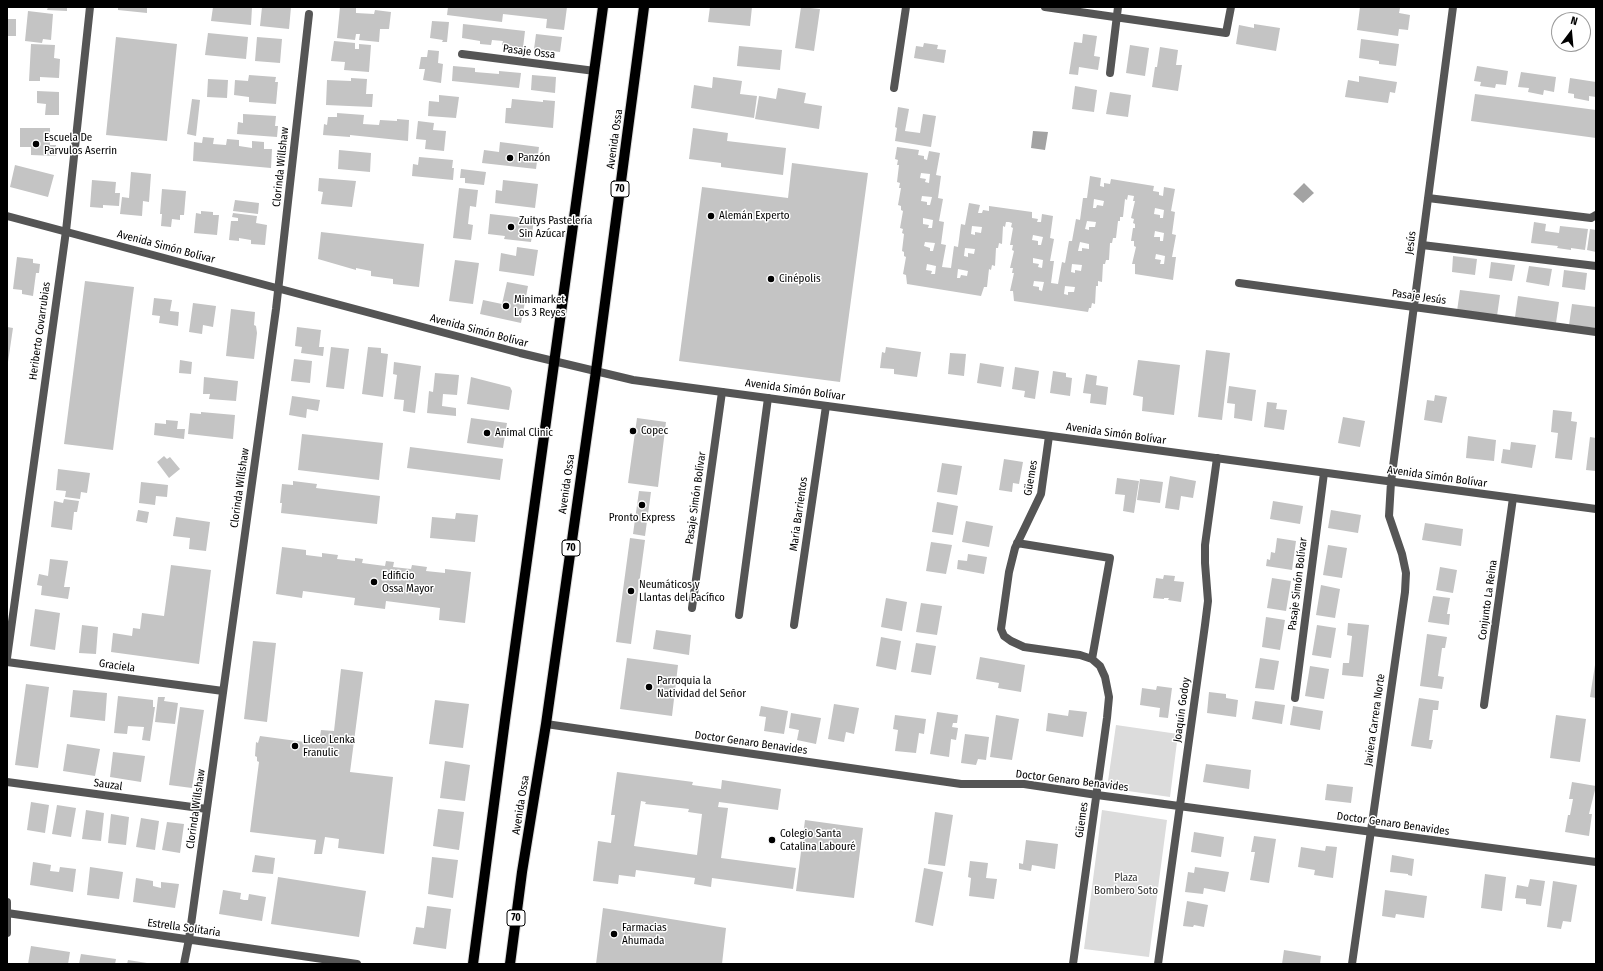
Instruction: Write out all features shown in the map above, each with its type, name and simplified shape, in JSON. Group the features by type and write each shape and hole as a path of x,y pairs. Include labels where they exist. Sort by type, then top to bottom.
{"main road":[{"path":"473,964 603,7"},
{"name":"Avenida Ossa","path":"510,964 522,872 546,724 596,371 644,7"}],"street":[{"name":"Heriberto Covarrubias","path":"7,658 66,231 90,7"},
{"path":"894,88 906,7"},
{"path":"1045,7 1226,33 1230,7"},
{"path":"1110,73 1118,7"},
{"name":"Jesús","path":"1391,482 1453,7"},
{"name":"Clorinda Willshaw","path":"184,964 189,939 279,288 309,14"},
{"name":"Pasaje Ossa","path":"462,54 595,70"},
{"path":"1428,198 1591,218 1596,215"},
{"name":"Avenida Simón Bolívar","path":"7,216 513,351 633,380 1596,509"},
{"path":"1422,245 1596,266"},
{"name":"Pasaje Jesús","path":"1239,283 1596,332"},
{"name":"Pasaje Simón Bolívar","path":"692,608 722,392"},
{"path":"739,615 768,398"},
{"name":"María Barrientos","path":"794,625 826,406"},
{"name":"Güemes","path":"1049,436 1041,494 1018,543 1009,572 1001,629 1004,636 1024,647 1080,655 1092,659 1100,666 1105,677 1109,697 1107,718 1073,964"},
{"name":"Joaquín Godoy","path":"1158,964 1208,601 1205,545 1217,458"},
{"name":"Pasaje Simón Bolívar","path":"1295,698 1324,473"},
{"name":"Javiera Carrera Norte","path":"1352,964 1406,592 1405,566 1388,516 1391,482"},
{"name":"Conjunto La Reina","path":"1484,705 1513,498"},
{"path":"1018,543 1110,558 1092,659"},
{"name":"Graciela","path":"7,662 223,691"},
{"name":"Doctor Genaro Benavides","path":"546,724 961,784 1024,784 1596,862"},
{"name":"Sauzal","path":"7,782 207,809"},
{"path":"7,902 7,933"},
{"name":"Estrella Solitaria","path":"7,913 357,964"}],"green space":[{"path":"1116,725 1178,734 1170,797 1107,788"},
{"name":"Plaza Bombero Soto","path":"1102,810 1167,820 1149,957 1084,949"}],"shaded area":[{"path":"1033,131 1048,132 1045,150 1031,148"},
{"path":"1304,183 1314,193 1303,203 1293,194"}],"building":[{"path":"48,7 67,7 67,11 47,10"},
{"path":"118,7 147,7 147,13 118,10"},
{"path":"213,7 252,7 251,25 211,21"},
{"path":"262,7 291,7 289,29 260,26"},
{"path":"340,7 356,7 356,13 374,14 375,10 391,12 389,29 380,29 379,42 359,40 360,34 356,34 355,40 337,38"},
{"path":"448,7 567,7 564,30 546,28 547,19 503,14 502,22 447,15"},
{"path":"710,7 752,7 750,26 708,22"},
{"path":"801,7 820,9 814,51 795,48"},
{"path":"1360,7 1400,8 1399,13 1410,15 1408,30 1399,29 1398,36 1357,30"},
{"path":"28,11 53,14 51,40 43,39 42,43 25,41"},
{"path":"7,19 16,19 16,36 7,36"},
{"path":"432,21 449,22 447,42 430,38"},
{"path":"463,24 525,31 523,48 502,45 503,41 492,40 491,45 480,44 480,41 462,38"},
{"path":"1254,24 1280,28 1276,51 1236,44 1239,25 1254,28"},
{"path":"208,33 248,37 246,59 205,55"},
{"path":"536,34 562,37 560,52 534,49"},
{"path":"1083,34 1097,36 1094,56 1100,57 1098,70 1079,67 1078,75 1069,74 1074,42 1082,43"},
{"path":"116,37 177,44 167,141 106,135"},
{"path":"257,37 282,39 280,63 255,61"},
{"path":"1361,39 1399,44 1396,66 1379,64 1379,61 1359,58"},
{"path":"334,41 355,43 355,49 359,49 359,44 371,45 369,72 344,70 345,62 331,61"},
{"path":"924,43 938,45 937,49 946,50 944,63 914,58 916,46 923,47"},
{"path":"31,44 55,45 54,58 60,59 59,78 40,77 40,81 29,81"},
{"path":"1130,45 1149,48 1145,76 1126,73"},
{"path":"739,46 782,50 780,70 737,66"},
{"path":"1160,47 1178,50 1176,65 1182,65 1178,91 1152,87"},
{"path":"428,50 439,51 438,63 443,64 441,83 423,80 425,69 419,69 421,57 427,57"},
{"path":"453,66 475,68 475,72 499,74 499,71 521,73 519,88 452,81"},
{"path":"1477,66 1508,71 1506,85 1496,84 1495,88 1480,86 1481,82 1474,81"},
{"path":"1521,72 1556,77 1554,92 1544,90 1543,95 1528,92 1529,88 1518,87"},
{"path":"249,75 276,77 275,82 278,82 276,104 249,102 249,97 234,95 235,80 248,81"},
{"path":"532,75 556,77 555,93 531,90"},
{"path":"1359,76 1397,82 1395,93 1390,92 1388,103 1345,97 1348,80 1359,82"},
{"path":"713,77 742,81 740,94 757,96 754,118 691,108 694,85 712,88"},
{"path":"351,78 367,79 366,94 373,94 372,107 326,105 327,80 351,81"},
{"path":"1570,78 1596,82 1596,97 1589,96 1589,101 1574,98 1574,94 1568,93"},
{"path":"208,79 228,80 227,98 207,97"},
{"path":"1075,86 1097,90 1094,112 1072,109"},
{"path":"778,88 806,93 804,103 822,106 819,129 755,119 759,96 776,99"},
{"path":"37,91 59,92 59,115 45,115 46,104 37,103"},
{"path":"1110,92 1131,95 1128,117 1106,114"},
{"path":"1475,94 1596,110 1596,138 1471,121"},
{"path":"439,95 459,97 456,118 428,116 429,101 439,102"},
{"path":"192,99 200,100 196,136 187,134"},
{"path":"512,99 543,102 543,100 555,101 553,128 505,123 506,108 511,108"},
{"path":"898,107 909,109 905,131 920,133 923,114 936,116 931,147 895,141 897,128 895,127"},
{"path":"337,113 364,115 363,124 379,125 380,120 409,120 408,141 350,135 350,137 323,135 324,124 327,125 328,117 337,117"},
{"path":"243,114 276,116 275,126 278,126 277,137 237,134 238,122 243,123"},
{"path":"418,121 434,123 433,130 446,131 444,151 425,149 426,140 416,139"},
{"path":"20,128 50,128 50,145 56,145 56,156 31,155 31,147 20,147"},
{"path":"693,128 728,133 727,141 786,148 783,175 721,167 721,163 689,159"},
{"path":"203,137 214,138 213,144 226,145 227,139 239,140 239,146 252,148 252,141 264,142 264,149 272,149 271,168 193,161 194,142 202,143"},
{"name":"Panzón","path":"500,142 539,147 536,169 482,163 484,150 499,152"},
{"path":"897,147 919,150 918,155 924,156 924,159 927,160 929,151 940,153 936,175 941,176 938,198 943,199 939,221 944,222 941,244 946,245 942,267 951,268 954,246 958,247 961,224 965,225 969,203 980,205 978,213 982,213 983,210 989,211 989,206 1032,212 1032,218 1038,219 1037,222 1041,222 1042,214 1053,216 1050,238 1054,239 1050,261 1054,261 1051,283 1058,284 1062,262 1065,263 1069,241 1072,241 1076,219 1080,220 1083,198 1087,198 1090,176 1101,178 1100,186 1104,187 1104,183 1110,184 1111,179 1154,186 1153,191 1159,192 1159,195 1163,196 1164,187 1175,189 1171,211 1175,212 1172,234 1176,235 1172,257 1176,257 1173,280 1135,274 1135,264 1132,264 1136,247 1134,246 1134,241 1131,241 1135,224 1133,223 1134,219 1131,218 1135,201 1133,201 1134,196 1128,195 1127,200 1125,199 1123,217 1120,217 1120,221 1118,221 1116,238 1113,238 1112,243 1110,243 1109,260 1106,260 1105,264 1103,264 1102,282 1098,281 1098,286 1096,286 1095,304 1092,303 1088,312 1014,301 1013,291 1010,291 1014,273 1012,273 1013,268 1010,268 1014,251 1012,250 1013,245 1010,245 1013,228 1011,227 1012,223 1009,222 1006,222 1005,227 1003,226 1002,244 999,243 998,248 996,248 995,266 992,265 991,270 989,269 987,287 984,287 981,296 907,284 906,275 903,274 906,257 902,251 904,234 902,233 903,229 900,228 903,211 901,210 901,206 898,205 901,188 899,188 900,183 897,182 899,165 897,165 898,160 895,159","holes":["921,173 930,174 929,183 925,182 926,179 920,178","922,196 932,197 930,205 927,205 927,202 921,201","1094,199 1104,201 1103,206 1097,205 1096,208 1093,208","1155,208 1164,210 1163,218 1160,218 1160,215 1154,214","923,218 933,220 932,228 928,228 929,225 923,224","1087,221 1096,222 1095,227 1089,227 1089,230 1085,229","972,226 982,227 981,233 975,232 975,235 971,234","1155,231 1164,233 1163,241 1160,241 1160,237 1154,237","1033,235 1043,237 1041,245 1038,245 1038,241 1032,240","925,242 935,243 933,251 930,251 930,248 924,246","1080,242 1089,244 1089,249 1082,248 1082,251 1078,251","965,248 975,249 974,254 968,253 968,257 964,256","1156,254 1165,256 1164,264 1160,264 1161,260 1155,259","1033,258 1043,260 1042,268 1038,267 1039,264 1033,263","927,264 936,266 935,274 931,274 932,271 926,270","1072,264 1082,265 1081,271 1075,270 1075,273 1071,272","958,269 968,271 967,276 961,275 960,278 957,278","1034,281 1044,282 1042,291 1039,290 1039,287 1033,286","1065,286 1075,287 1074,292 1068,292 1068,295 1064,294"]},
{"path":"339,150 371,153 370,172 338,169"},
{"path":"419,157 453,160 453,180 412,176 413,164 418,165"},
{"name":"Cinépolis","path":"792,163 868,173 840,382 679,361 702,187 788,198"},
{"path":"15,165 54,175 48,197 10,187"},
{"path":"461,169 486,172 484,185 465,183 465,178 460,178"},
{"path":"131,172 151,174 149,202 143,201 142,216 120,214 122,197 129,198"},
{"path":"319,178 356,181 352,207 321,204 323,192 318,191"},
{"path":"92,180 116,182 115,193 120,193 119,206 103,205 103,208 90,207"},
{"path":"503,180 538,184 535,208 495,203 496,190 502,191"},
{"path":"459,188 478,190 476,207 470,206 468,224 473,225 471,240 453,238"},
{"path":"162,189 186,191 184,215 180,215 180,220 172,219 171,227 161,226 162,214 160,214"},
{"path":"235,200 259,203 258,214 233,211"},
{"path":"201,211 213,212 213,215 219,215 217,235 194,233 196,213 201,214"},
{"path":"233,213 257,216 256,223 267,225 265,245 251,244 251,240 239,238 239,241 229,240 231,221 238,221 238,218 232,217"},
{"name":"Zuitys Pastelería Sin Azúcar","path":"490,214 534,219 531,242 504,239 505,236 488,234"},
{"path":"1534,222 1546,224 1545,231 1559,233 1560,226 1588,229 1585,250 1571,248 1571,250 1557,248 1558,246 1531,243"},
{"path":"1590,229 1596,230 1596,252 1587,250"},
{"path":"321,232 424,244 419,287 393,284 393,279 371,276 371,271 356,268 356,270 318,259"},
{"path":"517,247 538,250 534,276 499,271 501,253 516,256"},
{"path":"1453,256 1477,259 1475,275 1452,272"},
{"path":"17,257 33,259 33,263 40,264 39,273 36,273 33,296 22,294 22,290 13,289"},
{"path":"455,260 479,263 473,304 449,301"},
{"path":"1491,262 1515,265 1512,281 1489,278"},
{"path":"1529,266 1552,269 1549,286 1526,282"},
{"path":"1564,270 1587,273 1585,290 1562,287"},
{"path":"85,281 134,287 113,450 64,444"},
{"path":"507,282 528,286 521,323 480,314 483,300 502,304"},
{"path":"1460,290 1500,295 1497,316 1457,311"},
{"path":"1518,296 1559,302 1556,323 1515,317"},
{"path":"154,298 172,300 170,311 179,312 178,326 159,323 160,316 152,315"},
{"path":"193,303 216,306 213,327 203,325 202,334 189,332"},
{"path":"1572,304 1596,307 1596,328 1569,325"},
{"path":"231,309 255,312 254,325 256,326 257,333 254,359 226,356"},
{"path":"7,327 13,328 8,362 7,362"},
{"path":"297,327 321,330 319,347 324,347 323,356 301,353 302,347 295,346"},
{"path":"331,347 349,349 344,389 326,387"},
{"path":"368,347 381,348 381,353 388,354 383,397 362,394"},
{"path":"886,347 921,352 917,377 894,374 894,369 880,368 882,352 885,353"},
{"path":"1206,350 1230,353 1222,420 1198,417"},
{"path":"950,353 966,354 964,376 948,374"},
{"path":"294,359 312,361 310,383 291,381"},
{"path":"180,360 192,362 191,374 179,373"},
{"path":"1138,360 1180,365 1174,415 1142,411 1143,397 1133,395"},
{"path":"394,362 421,366 415,413 403,411 404,400 394,399 397,375 393,374"},
{"path":"980,363 1004,367 1001,387 977,383"},
{"path":"1015,367 1039,371 1035,399 1024,397 1025,391 1012,389"},
{"path":"1053,371 1066,373 1066,377 1072,378 1070,396 1050,393"},
{"path":"435,373 459,375 457,395 443,394 442,406 456,408 456,416 427,413 429,391 433,392"},
{"path":"1086,374 1097,376 1096,385 1108,387 1106,405 1090,403 1091,394 1083,393"},
{"path":"204,377 238,381 236,401 209,399 210,394 203,394"},
{"path":"471,377 510,387 512,391 509,410 467,404"},
{"path":"1229,386 1256,390 1252,421 1234,418 1235,404 1227,403"},
{"path":"1435,395 1447,397 1442,423 1424,420 1427,400 1434,401"},
{"path":"292,396 320,400 318,411 307,409 306,418 289,415"},
{"path":"1267,402 1277,403 1276,409 1287,410 1284,430 1264,427"},
{"path":"1553,410 1572,412 1571,421 1577,422 1572,460 1555,458 1558,433 1551,432"},
{"path":"201,412 235,415 233,439 188,434 190,413 201,414"},
{"path":"1343,417 1365,421 1360,447 1338,443"},
{"name":"Animal Clinic","path":"471,418 507,423 503,448 467,443"},
{"path":"637,418 666,422 658,487 628,483"},
{"path":"166,420 178,421 177,429 185,429 184,439 154,435 155,423 166,424"},
{"path":"302,434 383,443 379,480 298,470"},
{"path":"1468,436 1496,440 1494,461 1466,458"},
{"path":"1590,437 1596,438 1596,471 1586,470"},
{"path":"1511,442 1536,445 1532,468 1501,463 1503,449 1510,450"},
{"path":"410,447 503,459 500,480 407,468"},
{"path":"164,456 167,459 170,457 180,469 169,478 157,462"},
{"path":"1004,459 1023,462 1019,484 1013,483 1012,492 999,490"},
{"path":"942,463 962,466 957,495 937,492"},
{"path":"58,469 90,473 87,493 81,492 80,499 65,497 66,491 56,490"},
{"path":"1170,476 1196,481 1193,498 1181,496 1179,510 1165,508"},
{"path":"1117,478 1139,481 1134,513 1123,511 1125,495 1115,494"},
{"path":"1140,479 1163,482 1160,503 1137,500"},
{"path":"293,481 317,484 316,488 380,496 377,524 281,513 282,503 280,503 282,484 293,485"},
{"path":"141,482 168,485 167,497 156,496 155,505 139,503"},
{"path":"639,491 651,492 645,536 633,534"},
{"path":"64,499 79,501 77,512 74,512 72,530 51,527 54,501 63,503"},
{"path":"1273,501 1303,506 1300,524 1270,519"},
{"path":"937,502 958,506 953,535 932,532"},
{"path":"138,510 149,512 147,523 136,521"},
{"path":"1331,510 1361,515 1358,533 1328,528"},
{"path":"456,513 478,515 475,542 430,538 432,517 455,519"},
{"path":"176,517 210,522 206,551 189,549 190,538 173,536"},
{"path":"966,521 993,526 989,547 962,542"},
{"path":"1425,523 1463,529 1461,546 1422,540"},
{"name":"Neumáticos y Llantas del Pacífico","path":"630,538 645,540 631,644 616,642"},
{"path":"1277,538 1296,541 1292,570 1266,566 1267,559 1270,560 1271,552 1275,553"},
{"path":"931,542 952,545 946,574 926,571"},
{"path":"1328,545 1347,548 1342,578 1323,575"},
{"name":"Edificio Ossa Mayor","path":"282,547 306,550 306,555 322,557 322,553 338,555 337,559 355,561 355,558 363,559 362,563 385,566 386,561 394,562 393,567 411,569 412,565 427,567 426,571 445,573 445,569 471,572 465,623 439,620 440,608 386,601 385,609 354,605 355,598 303,591 302,598 276,594"},
{"path":"968,554 987,557 984,574 957,569 958,560 967,561"},
{"path":"50,559 68,561 64,587 70,587 68,599 41,595 42,586 37,585 39,574 48,576"},
{"path":"171,565 211,570 199,664 111,652 113,633 132,636 133,628 140,629 142,613 164,616"},
{"path":"1440,567 1457,570 1453,593 1436,590"},
{"path":"1164,575 1175,576 1174,581 1184,582 1181,602 1168,600 1169,598 1153,598 1156,578 1163,579"},
{"path":"1272,578 1291,581 1286,611 1267,608"},
{"path":"1321,585 1340,589 1335,618 1316,615"},
{"path":"1433,596 1450,598 1447,614 1450,614 1449,625 1428,622"},
{"path":"886,598 907,602 902,631 881,627"},
{"path":"921,603 942,606 937,635 916,632"},
{"path":"35,609 60,613 55,650 30,646"},
{"path":"1266,617 1285,620 1280,650 1262,647"},
{"path":"1348,623 1369,625 1363,677 1342,675 1343,663 1349,663 1352,636 1347,635"},
{"path":"82,625 98,627 96,654 79,653"},
{"path":"1317,625 1336,628 1331,658 1312,655"},
{"path":"656,630 691,635 689,655 653,649"},
{"path":"1427,634 1447,637 1445,648 1442,648 1438,676 1444,677 1442,689 1420,686"},
{"path":"881,637 901,641 896,670 876,666"},
{"path":"253,641 276,643 267,722 244,719"},
{"path":"916,643 936,646 931,675 911,672"},
{"path":"980,657 1025,665 1021,692 998,688 999,683 976,679"},
{"name":"Parroquia la Natividad del Señor","path":"627,658 678,665 672,716 620,709"},
{"path":"1260,658 1279,661 1274,690 1255,688"},
{"path":"1596,665 1596,698 1590,697"},
{"path":"1310,666 1329,669 1324,699 1305,696"},
{"path":"341,669 363,672 350,772 393,777 384,854 338,848 339,839 325,837 322,854 314,854 316,840 250,832 259,762 255,756 256,742 258,743 260,736 319,744 321,730 334,731"},
{"path":"26,684 49,687 38,768 15,765"},
{"path":"1157,686 1172,688 1168,718 1159,717 1160,708 1140,705 1142,688 1156,690"},
{"path":"73,690 107,693 105,721 70,717"},
{"path":"1209,692 1226,694 1226,698 1238,700 1236,717 1207,713"},
{"path":"118,696 153,700 153,707 155,707 150,741 142,740 144,727 128,726 127,734 114,733"},
{"path":"158,697 165,697 164,701 178,703 175,724 155,722"},
{"path":"1419,698 1439,701 1438,710 1433,710 1429,740 1433,740 1431,749 1411,746"},
{"path":"435,700 469,704 463,748 429,744"},
{"path":"1255,701 1285,705 1282,724 1252,719"},
{"path":"834,704 859,708 854,734 846,732 844,742 828,739"},
{"path":"761,706 788,711 784,734 764,731 766,717 759,716"},
{"path":"1293,706 1323,711 1320,730 1290,725"},
{"path":"180,707 204,710 192,788 169,785"},
{"path":"1069,710 1087,712 1083,737 1046,731 1048,713 1068,716"},
{"path":"937,712 958,715 957,723 953,723 952,727 958,728 956,740 951,739 949,757 930,754"},
{"path":"791,713 821,718 816,744 797,740 799,730 789,728"},
{"path":"895,715 926,719 924,734 919,733 916,753 895,751 898,730 893,729"},
{"path":"996,715 1019,719 1012,760 990,757"},
{"path":"1556,715 1586,719 1580,762 1550,758"},
{"path":"965,734 989,737 986,760 978,759 976,765 961,763"},
{"path":"67,744 100,749 95,776 63,771"},
{"path":"113,752 145,756 141,782 110,777"},
{"path":"445,761 470,765 465,801 440,798"},
{"path":"1206,764 1251,770 1249,789 1203,782"},
{"path":"617,772 693,782 692,785 721,789 722,780 781,789 778,810 719,802 718,807 728,808 721,858 796,868 793,889 712,878 711,887 694,884 695,878 636,870 635,877 619,875 618,884 593,881 598,841 611,843 615,815 611,815","holes":["641,801 646,802 645,804 689,809 688,812 702,814 697,855 634,846"]},
{"path":"1572,782 1596,786 1589,814 1592,814 1589,836 1565,832 1573,799 1569,799"},
{"path":"1327,784 1353,787 1351,803 1325,800"},
{"path":"31,802 49,805 45,833 27,830"},
{"path":"57,805 76,808 71,837 52,834"},
{"path":"438,809 464,812 459,850 433,846"},
{"path":"86,810 104,813 101,841 82,839"},
{"path":"935,812 953,815 945,866 928,864"},
{"path":"111,814 129,817 126,845 108,843"},
{"path":"141,818 159,821 155,850 136,847"},
{"path":"805,820 863,828 854,898 796,891"},
{"path":"167,822 184,824 180,853 162,850"},
{"path":"1194,832 1224,837 1221,857 1191,852"},
{"path":"1254,836 1276,839 1269,883 1250,880 1255,852 1251,852"},
{"path":"1026,840 1058,844 1055,869 1032,865 1031,871 1019,869 1019,863 1023,864"},
{"path":"1326,846 1337,847 1333,878 1314,875 1315,870 1298,867 1301,847 1325,851"},
{"path":"255,855 275,858 273,874 252,872"},
{"path":"1392,855 1414,859 1412,876 1408,874 1390,872"},
{"path":"432,857 458,860 453,898 428,894"},
{"path":"970,861 988,863 986,878 997,879 994,899 969,896 971,878 968,877"},
{"path":"33,862 51,865 50,871 59,872 60,867 76,869 73,892 30,885"},
{"path":"90,867 123,872 119,899 87,895"},
{"path":"1195,867 1229,872 1225,892 1204,888 1203,894 1185,892 1188,872 1194,873"},
{"path":"924,868 943,872 933,926 915,922"},
{"path":"1485,874 1506,877 1502,911 1481,908"},
{"path":"278,877 366,891 359,937 271,924"},
{"path":"136,878 153,881 153,886 161,888 161,882 179,884 175,908 133,902"},
{"path":"1530,879 1545,881 1541,906 1526,904 1526,899 1515,898 1517,885 1528,887"},
{"path":"1553,881 1577,885 1571,922 1563,921 1561,929 1547,927"},
{"path":"223,890 241,893 240,899 244,900 248,900 249,894 266,897 262,921 219,914"},
{"path":"1385,890 1427,896 1424,918 1396,914 1395,918 1382,916"},
{"path":"1187,901 1208,905 1204,927 1194,925 1193,927 1183,926"},
{"path":"427,906 451,909 446,949 413,944 416,927 424,928"},
{"path":"603,908 726,928 722,964 596,964"},
{"path":"31,946 70,952 68,964 28,964"},
{"path":"1284,950 1321,956 1320,964 1282,964"},
{"path":"81,954 116,959 115,964 79,964"},
{"path":"128,960 147,963 147,964 127,964"}],"place":[{"name":"Escuela De Parvulos Aserrin","path":"36,144"},
{"name":"Panzón","path":"510,158"},
{"name":"Alemán Experto","path":"711,216"},
{"name":"Zuitys Pastelería Sin Azúcar","path":"511,227"},
{"name":"Cinépolis","path":"771,279"},
{"name":"Minimarket Los 3 Reyes","path":"506,306"},
{"name":"Copec","path":"633,431"},
{"name":"Animal Clinic","path":"487,433"},
{"name":"Pronto Express","path":"642,505"},
{"name":"Edificio Ossa Mayor","path":"374,582"},
{"name":"Neumáticos y Llantas del Pacífico","path":"631,591"},
{"name":"Parroquia la Natividad del Señor","path":"649,687"},
{"name":"Liceo Lenka Franulic","path":"295,746"},
{"name":"Colegio Santa Catalina Labouré","path":"772,840"},
{"name":"Farmacias Ahumada","path":"614,934"}]}
